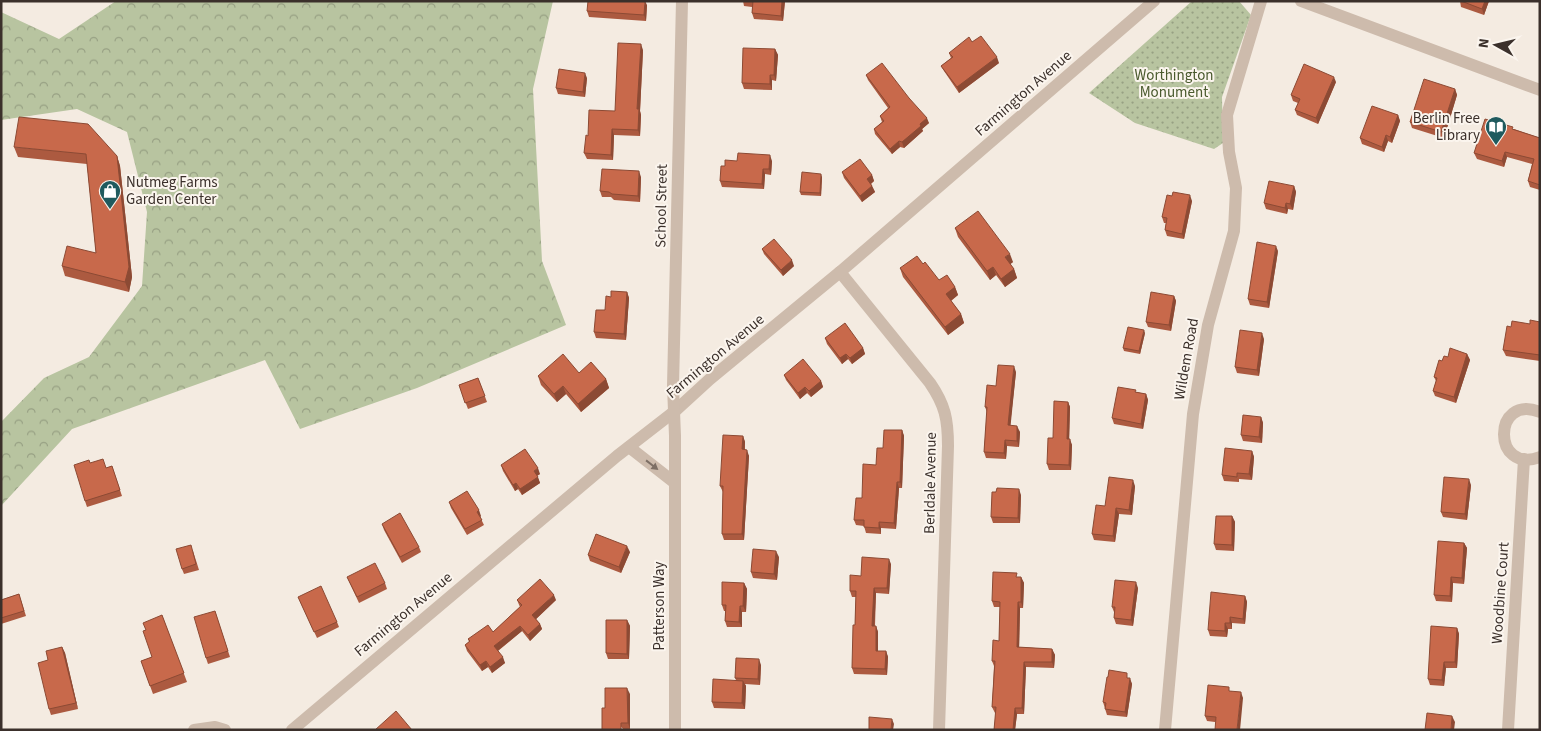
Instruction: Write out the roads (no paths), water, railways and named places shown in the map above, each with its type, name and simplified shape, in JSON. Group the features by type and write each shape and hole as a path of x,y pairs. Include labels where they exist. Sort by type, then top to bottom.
{"street":[{"name":"School Street","path":"675,411 673,377 682,1"},
{"name":"Farmington Avenue","path":"292,730 840,272 1154,1"},
{"name":"Wildem Road","path":"1165,730 1193,414 1208,325 1234,231 1236,188 1229,152 1227,115 1261,1"},
{"path":"1300,1 1540,90"},
{"name":"Berldale Avenue","path":"840,272 930,383 939,396 945,411 948,428 948,446 939,730"},
{"path":"1540,412 1533,409 1517,412 1511,416 1503,430 1510,452 1524,459 1540,457"},
{"name":"Patterson Way","path":"675,411 675,730"},
{"path":"629,447 675,483"},
{"name":"Woodbine Court","path":"1508,730 1524,459"},
{"path":"194,730 215,727 225,730"}],"place":[{"name":"Berlin Free Library","path":"1496,146"},
{"name":"Nutmeg Farms Garden Center","path":"110,210"}],"park label":[{"name":"Worthington Monument","path":"1174,84"}]}
